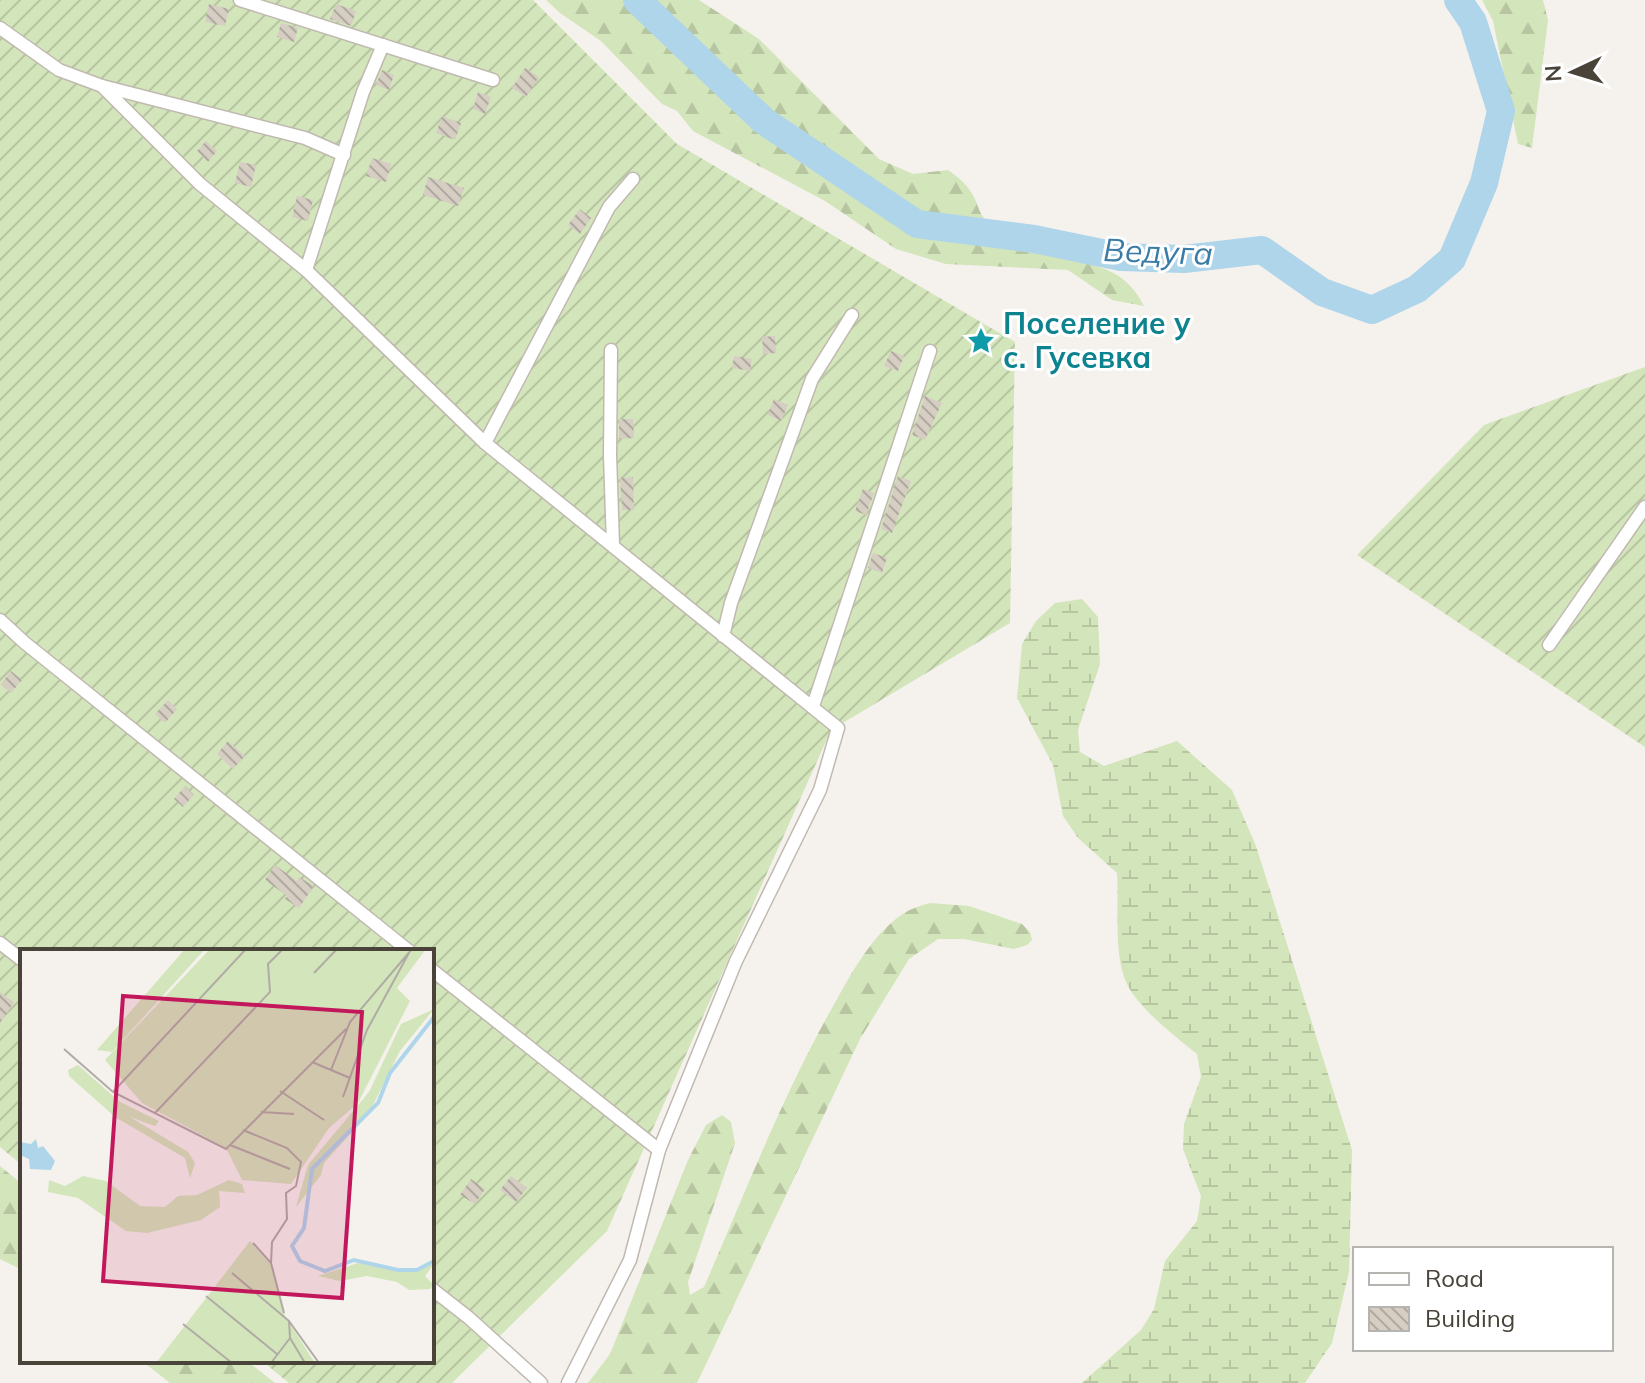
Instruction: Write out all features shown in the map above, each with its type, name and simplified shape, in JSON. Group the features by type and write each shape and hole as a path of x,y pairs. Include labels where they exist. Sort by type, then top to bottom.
{"street":[{"path":"240,0 493,80"},
{"path":"0,28 59,70 102,86 305,138 344,155"},
{"path":"306,270 363,92 383,45"},
{"path":"102,86 200,184 306,270 485,443 838,728 820,790 736,961 659,1150 630,1260 568,1383"},
{"path":"485,443 609,207 633,179"},
{"path":"723,636 731,603 812,379 852,315"},
{"path":"611,350 613,545"},
{"path":"813,706 930,351"},
{"path":"1549,645 1645,507"},
{"path":"0,620 407,949"},
{"path":"0,943 20,958"},
{"path":"434,972 659,1150"},
{"path":"434,1291 541,1383"}],"green space":[{"path":"0,0 533,0 677,144 1015,342 1010,623 831,730 607,1231 452,1383 289,1383 264,1363 434,1363 434,949 20,949 20,1163 0,1147"},
{"path":"546,0 699,0 759,39 879,159 913,174 948,170 969,189 989,223 1035,247 1115,274 1126,281 1144,306 1112,300 1068,270 946,264 896,249 825,201 693,131 677,111 662,104 601,41"},
{"path":"1482,0 1543,0 1548,20 1532,148 1518,144 1493,21"},
{"path":"1645,367 1645,747 1357,555 1484,425"},
{"path":"1082,599 1098,617 1100,664 1078,730 1080,752 1104,766 1177,741 1232,790 1256,846 1352,1150 1349,1272 1332,1343 1305,1383 1082,1383 1141,1330 1154,1309 1165,1261 1197,1221 1201,1196 1183,1149 1184,1124 1201,1077 1197,1054 1149,1013 1127,984 1118,945 1117,873 1078,838 1063,816 1053,765 1017,698 1022,644 1036,621 1055,603"},
{"path":"930,903 969,906 1022,924 1030,932 1032,940 1014,949 964,939 938,939 909,959 860,1039 697,1383 588,1383 610,1354 688,1160 706,1125 722,1115 731,1122 735,1143 688,1282 690,1295 704,1287 797,1076 853,972 868,948 897,918"},
{"path":"0,1166 20,1182 20,1269 0,1259"},
{"path":"145,1363 250,1363 275,1383 170,1383"}],"building":[{"path":"209,4 229,9 225,26 205,22"},
{"path":"336,4 356,11 351,26 330,19"},
{"path":"281,23 298,28 294,42 277,37"},
{"path":"525,68 539,77 526,97 512,88"},
{"path":"382,70 394,75 389,90 376,85"},
{"path":"478,92 491,97 485,114 473,109"},
{"path":"442,116 461,123 455,140 436,133"},
{"path":"206,141 217,151 208,162 197,151"},
{"path":"372,158 391,164 386,182 366,176"},
{"path":"240,162 256,165 251,187 235,183"},
{"path":"428,177 464,188 458,206 423,195"},
{"path":"297,196 313,200 308,221 292,217"},
{"path":"580,209 591,218 580,234 568,225"},
{"path":"775,336 776,353 763,354 762,337"},
{"path":"891,351 904,356 898,371 884,366"},
{"path":"734,356 752,359 750,371 732,368"},
{"path":"925,396 942,403 925,440 912,435"},
{"path":"774,399 788,405 781,421 768,415"},
{"path":"619,419 633,419 634,438 619,439"},
{"path":"898,476 911,481 892,533 881,529"},
{"path":"633,477 634,510 622,510 620,478"},
{"path":"863,489 874,493 866,515 855,511"},
{"path":"873,553 887,558 882,573 868,568"},
{"path":"11,671 22,680 11,693 1,684"},
{"path":"168,700 177,709 165,723 155,714"},
{"path":"228,741 245,756 233,769 217,754"},
{"path":"185,786 194,795 183,807 174,799"},
{"path":"275,865 297,881 299,877 314,886 299,908 265,880"},
{"path":"0,992 14,1002 0,1023"},
{"path":"511,1176 527,1188 516,1202 500,1190"},
{"path":"471,1179 485,1189 475,1204 460,1195"}],"waterway":[{"name":"Ведуга","path":"637,0 764,121 917,224 1034,239 1121,257 1184,259 1262,250 1322,292 1372,310 1417,289 1452,259 1484,183 1501,111 1473,22 1458,0"}],"place":[{"name":"Поселение у с. Гусевка","path":"981,341"}]}
